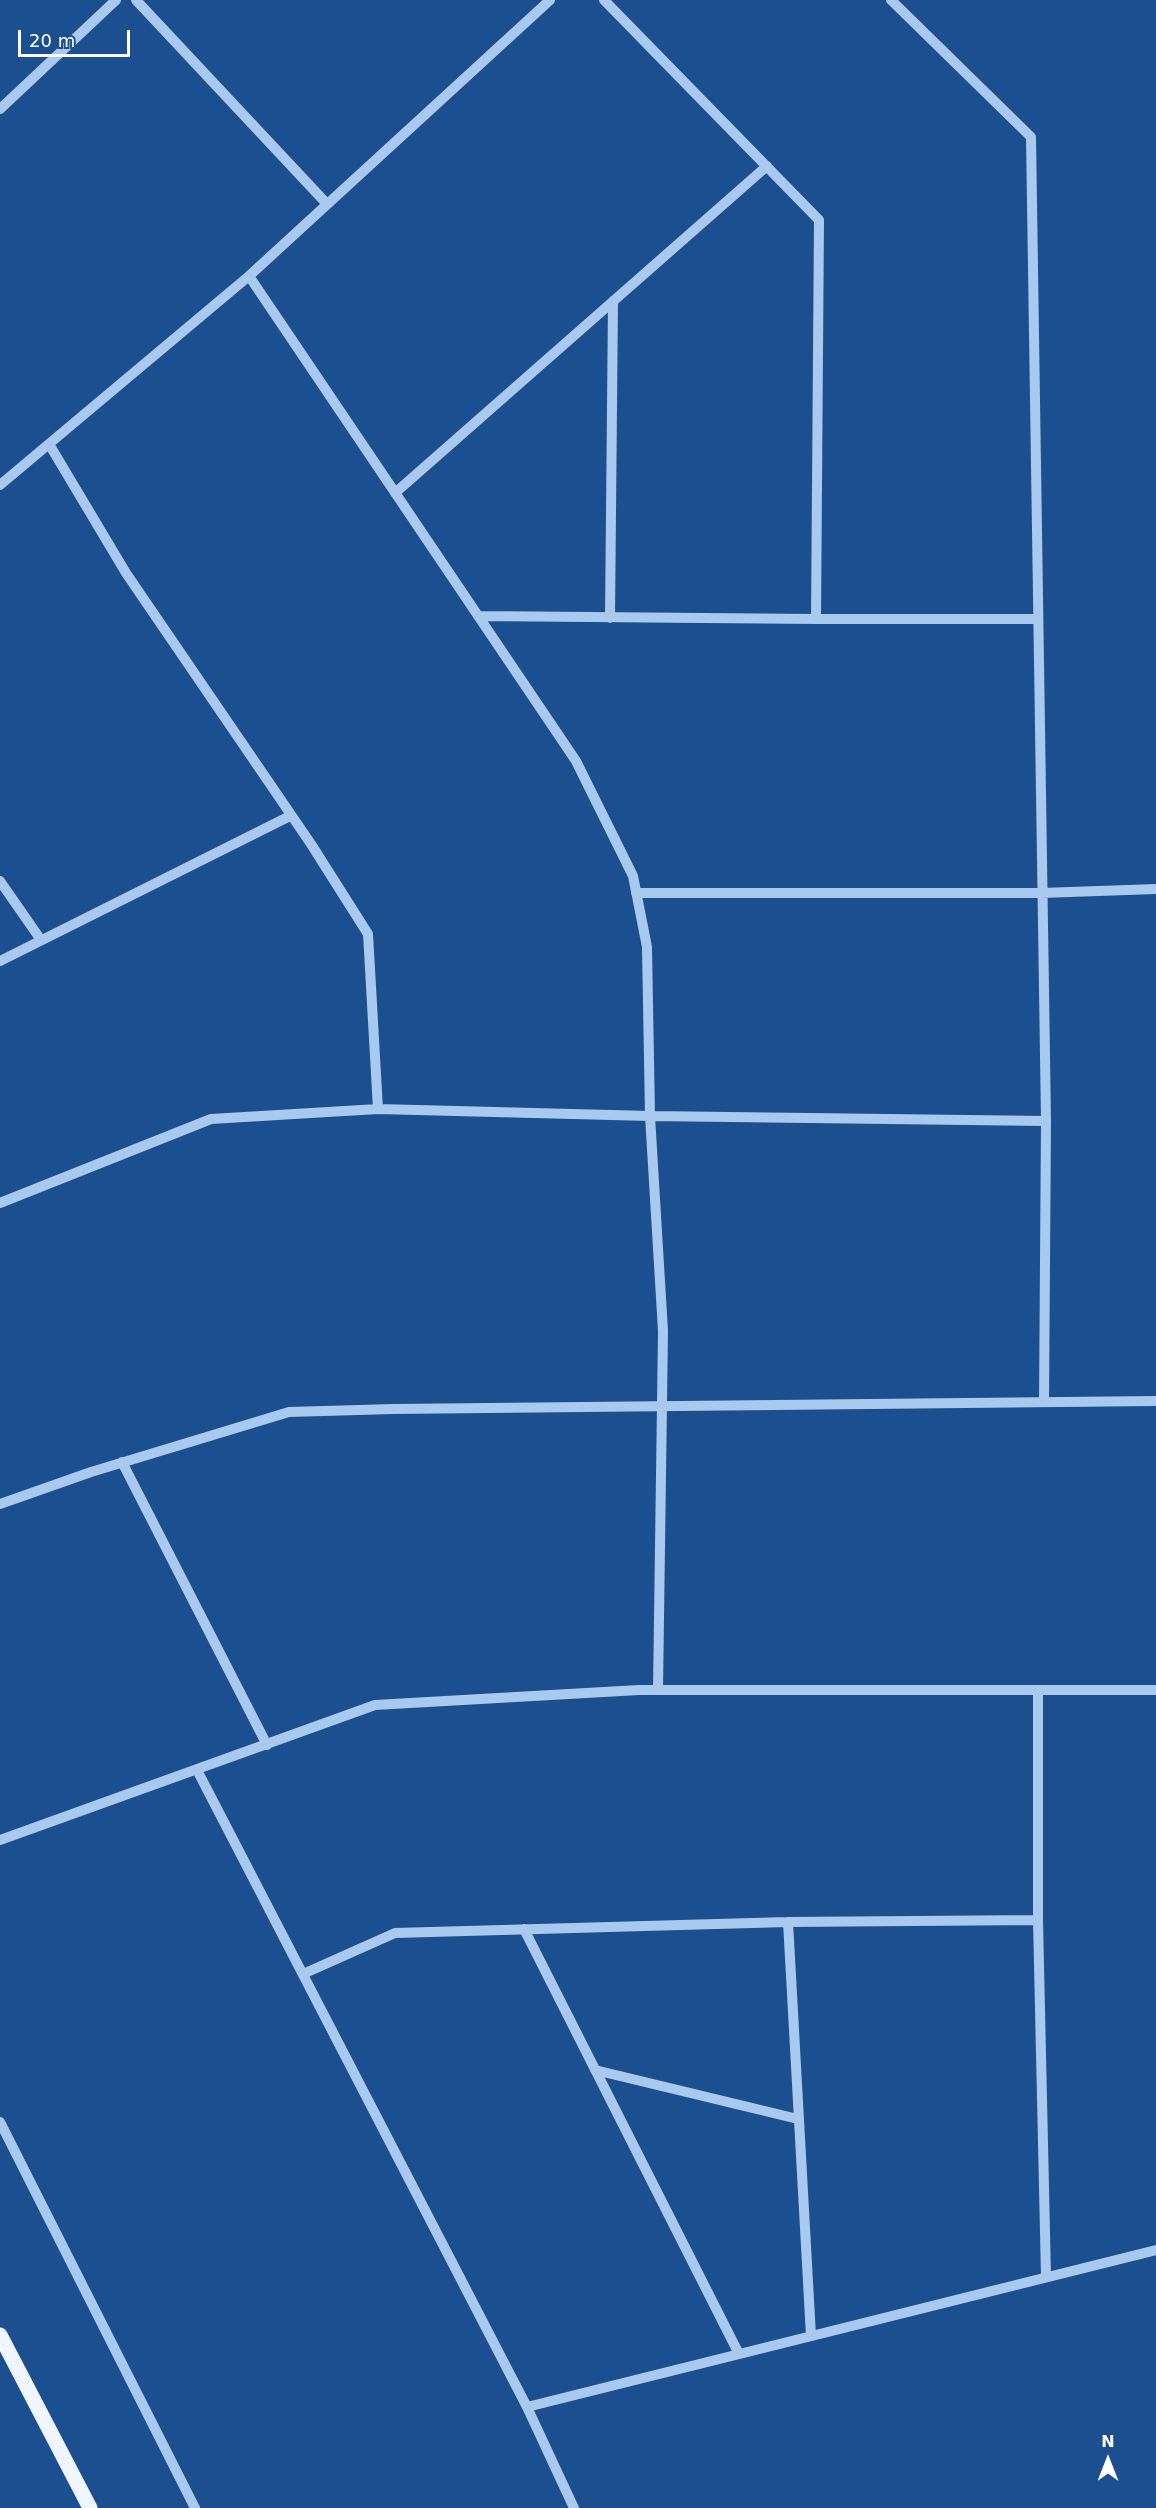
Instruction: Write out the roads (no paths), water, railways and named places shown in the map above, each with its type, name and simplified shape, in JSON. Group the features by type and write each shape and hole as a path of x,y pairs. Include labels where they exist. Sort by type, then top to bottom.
{"main road":[{"path":"0,2335 90,2508"}],"street":[{"path":"0,109 116,0"},
{"path":"136,0 327,204"},
{"path":"0,485 249,276 550,0"},
{"path":"604,0 819,220 816,619"},
{"path":"891,0 1031,137 1046,1121 1044,1402"},
{"path":"395,492 767,166"},
{"path":"249,276 576,761 633,876 647,947 650,1116 663,1331 658,1690"},
{"path":"610,618 614,301"},
{"path":"49,444 126,573 368,934 378,1109"},
{"path":"478,616 1038,619"},
{"path":"0,961 290,816"},
{"path":"0,881 41,940"},
{"path":"636,893 1041,893 1156,889"},
{"path":"1,1201 211,1119 378,1109 650,1116 1046,1121"},
{"path":"0,1504 122,1462 289,1412 1156,1401"},
{"path":"122,1462 267,1745"},
{"path":"0,1840 375,1705 658,1690 1156,1690"},
{"path":"1038,1690 1038,1920 1046,2277"},
{"path":"197,1770 527,2407 574,2508"},
{"path":"303,1974 395,1933 788,1922 1038,1920"},
{"path":"788,1922 811,2336"},
{"path":"524,1929 739,2354"},
{"path":"595,2070 798,2119"},
{"path":"0,2122 195,2508"},
{"path":"527,2407 1156,2250"}]}
